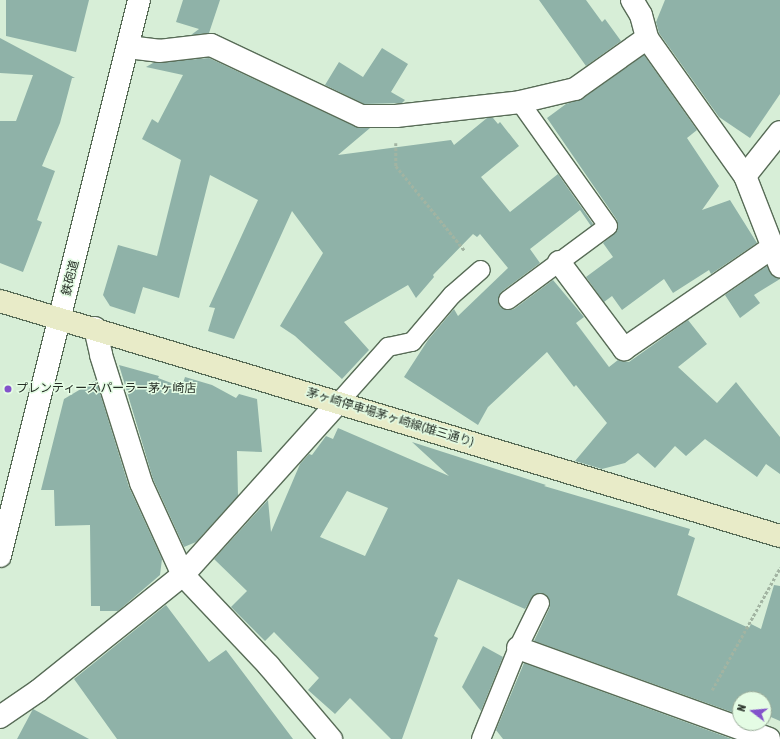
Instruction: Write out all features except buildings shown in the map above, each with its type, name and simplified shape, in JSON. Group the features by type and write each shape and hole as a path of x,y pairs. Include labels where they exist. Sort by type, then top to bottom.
{"main road":[{"name":"茅ヶ崎停車場茅ヶ崎線(雄三通り)","path":"0,301 95,328 780,536"}],"street":[{"name":"鉄砲道","path":"0,556 61,318 139,0"},
{"path":"559,262 624,349 776,256 745,176 647,38 641,5"},
{"path":"128,47 159,51 211,45 361,116 396,116 520,102 575,89 647,38"},
{"path":"745,176 780,132"},
{"path":"95,328 101,355 141,483 183,575 269,666 331,739"},
{"path":"0,717 38,691 183,575 339,402"},
{"path":"518,648 769,739"}],"lane":[{"path":"508,300 608,226 520,102"},
{"path":"339,402 388,348 412,342 452,295 481,270"},
{"path":"481,739 518,648 540,602"}],"path":[{"path":"396,116 396,166 481,270"},
{"path":"700,714 780,568"}],"place":[{"name":"プレンティーズ パーラー茅ヶ崎店","path":"8,389"}]}
